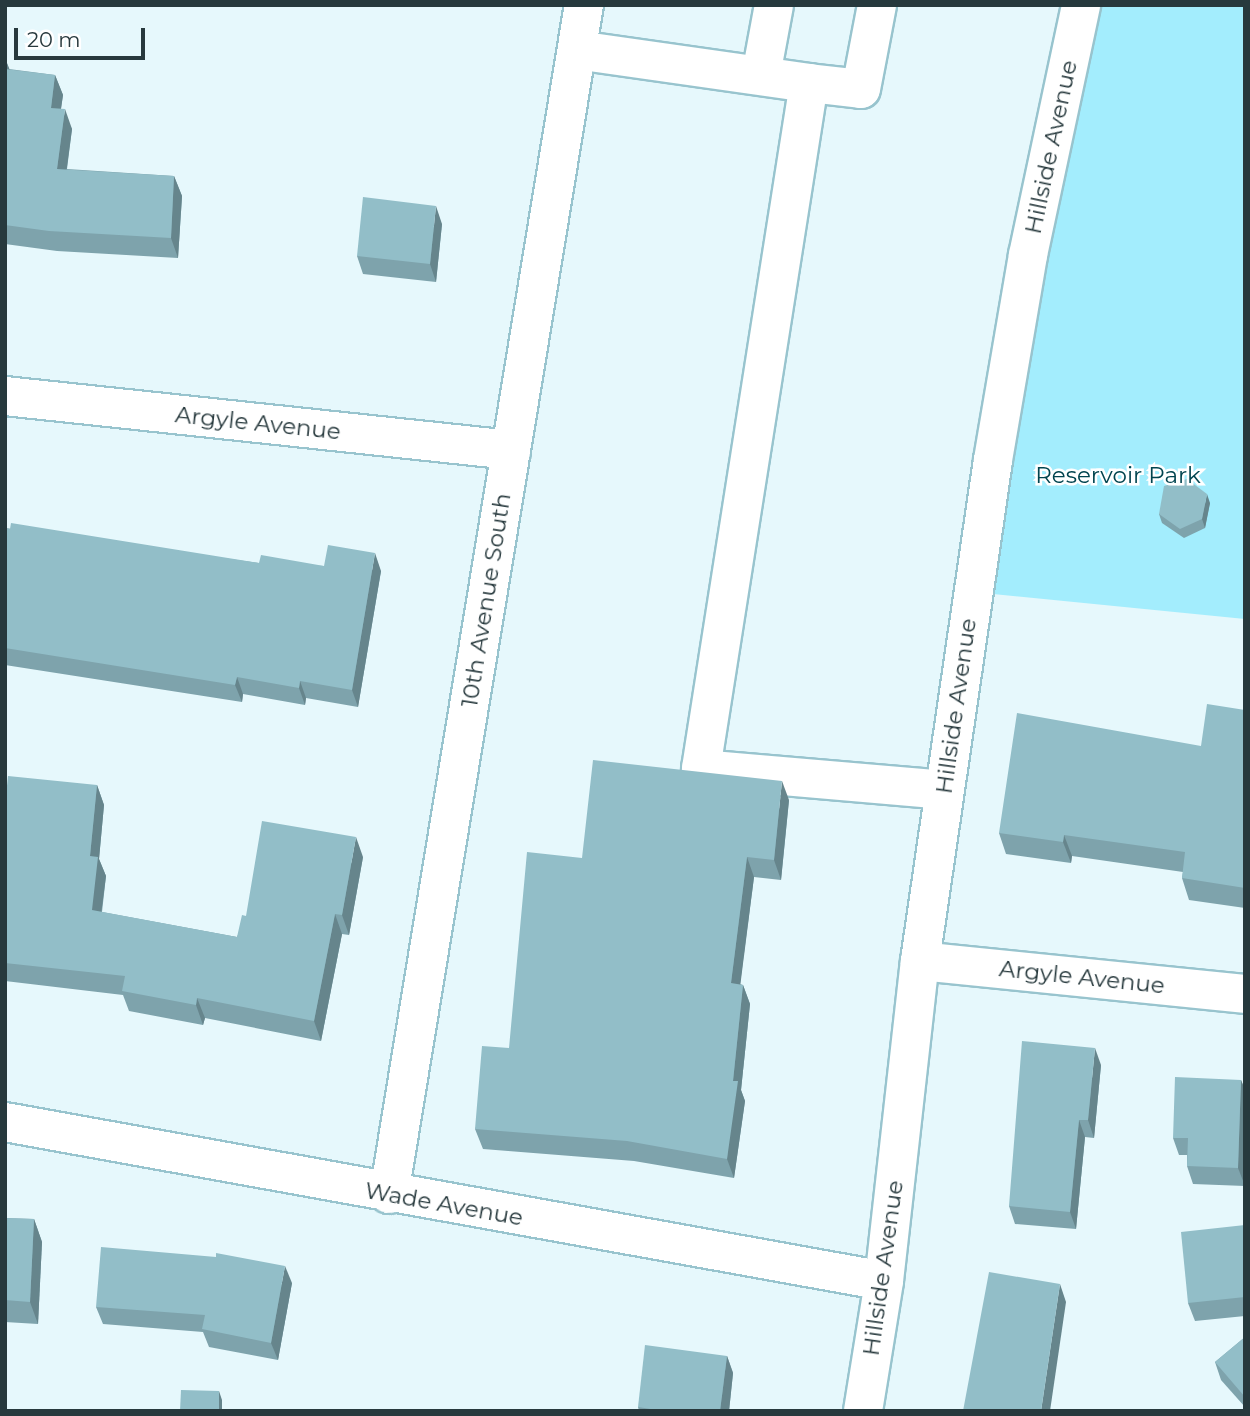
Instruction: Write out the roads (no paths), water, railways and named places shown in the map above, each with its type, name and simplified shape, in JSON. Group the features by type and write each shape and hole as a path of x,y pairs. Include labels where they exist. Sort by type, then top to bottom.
{"street":[{"name":"10th Avenue South","path":"390,1195 584,5"},
{"path":"761,75 774,5"},
{"path":"577,50 861,89 877,5"},
{"name":"Hillside Avenue","path":"863,1411 884,1281 920,961 944,790 1028,256 1081,5"},
{"path":"809,83 701,769 944,790"},
{"name":"Argyle Avenue","path":"5,396 511,450"},
{"name":"Argyle Avenue","path":"920,961 1245,993"},
{"name":"Wade Avenue","path":"5,1122 390,1195 884,1281"}],"park label":[{"name":"Reservoir Park","path":"1118,475"}]}
